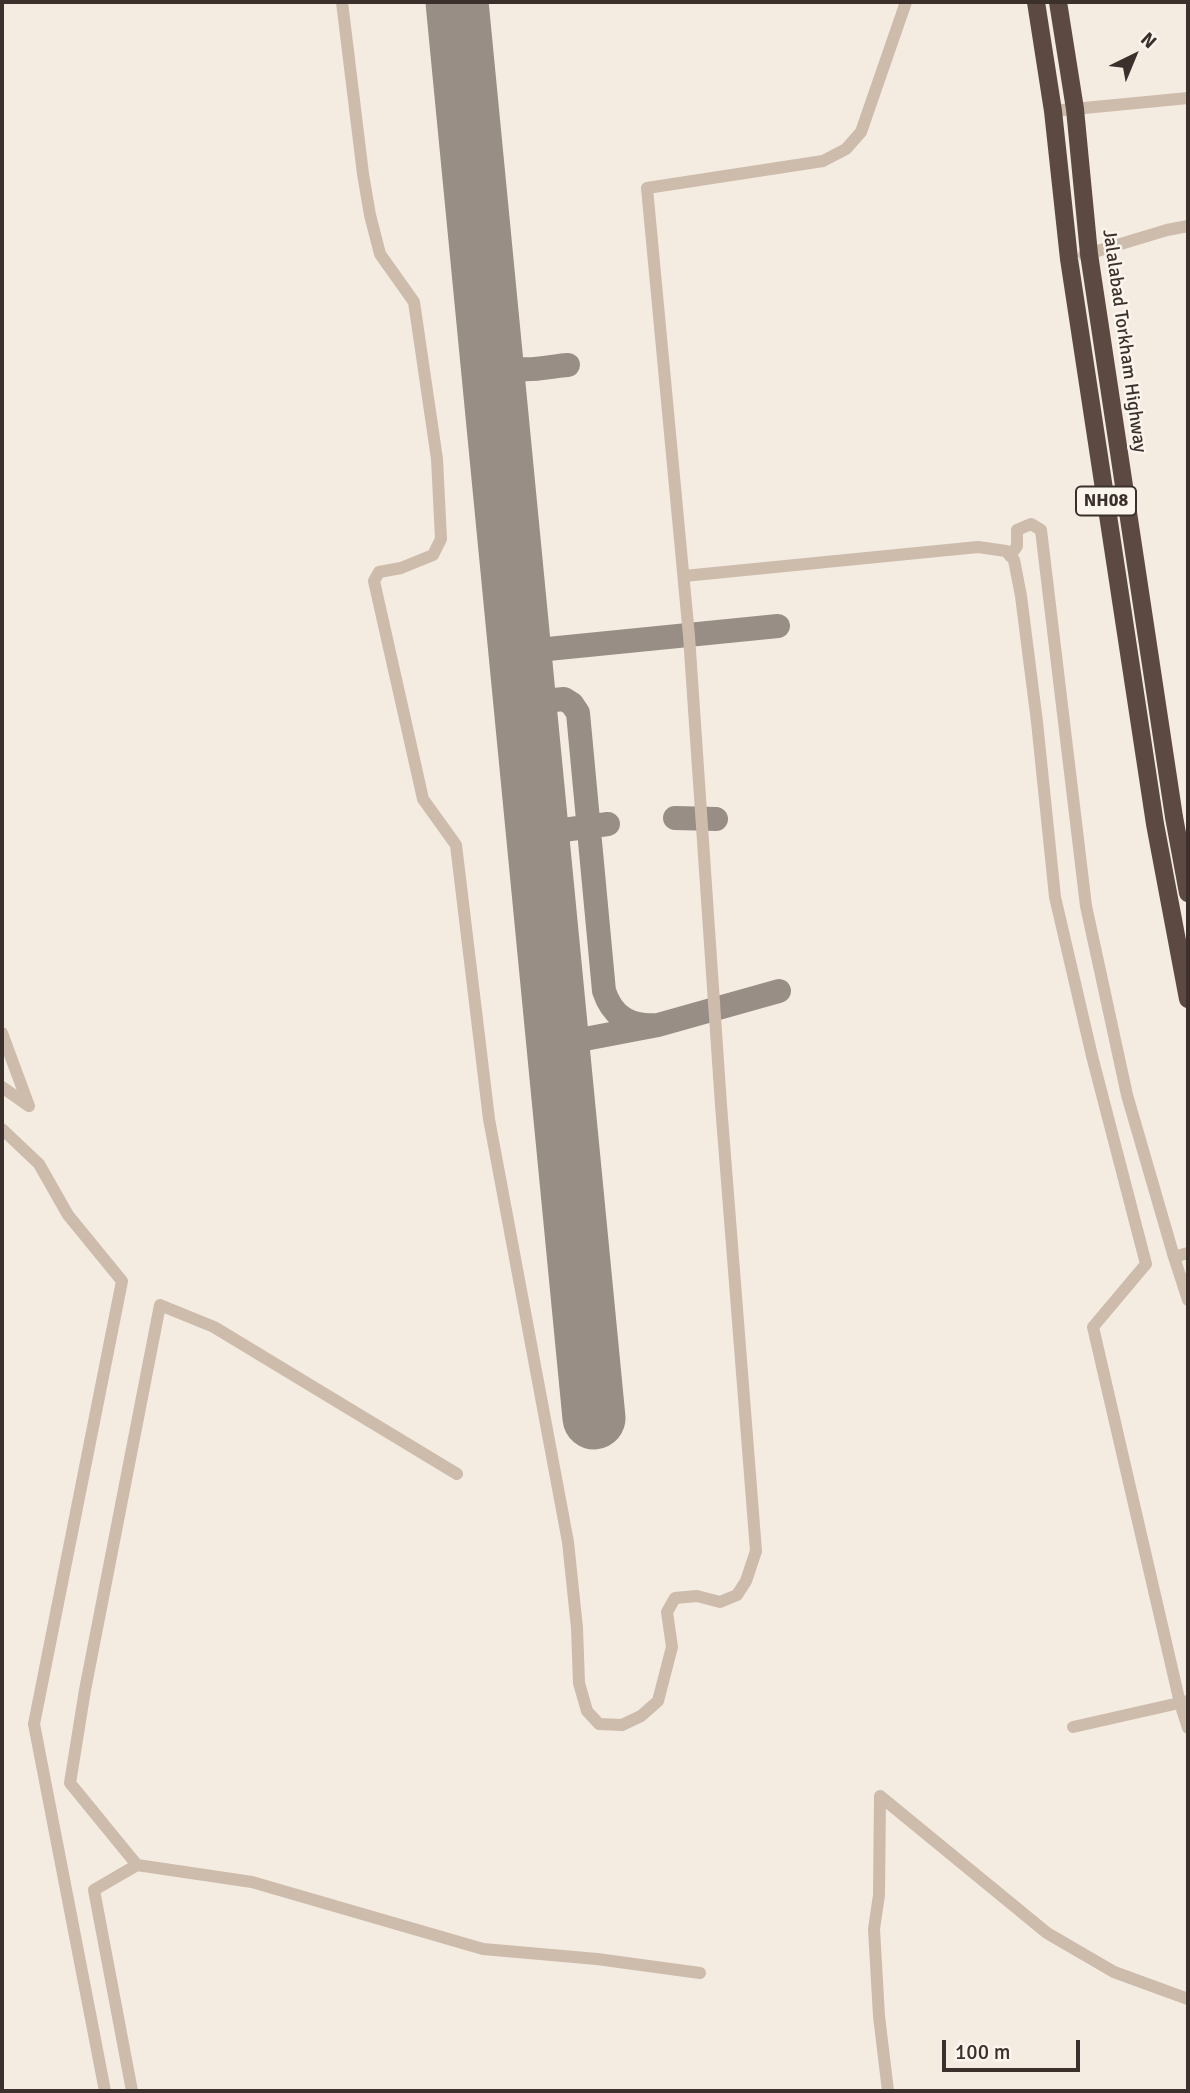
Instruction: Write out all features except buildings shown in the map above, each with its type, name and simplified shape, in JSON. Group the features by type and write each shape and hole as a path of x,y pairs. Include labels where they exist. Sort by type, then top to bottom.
{"highway":[{"name":"NH08","path":"1036,2 1053,111 1069,259 1155,824 1188,999"},
{"name":"Jalalabad Torkham Highway","path":"1058,2 1075,108 1089,254 1182,823 1188,893"}],"street":[{"path":"342,2 370,215 380,254 414,302 437,472 441,539 433,555 401,568 379,572 374,581 423,799 456,845 489,1119 568,1542 577,1628 579,1683 587,1711 599,1724 622,1726 641,1716 658,1701 672,1647 667,1612 675,1598 697,1596 720,1602 737,1595 746,1581 756,1550 684,576 647,188 823,161 846,149 861,132 906,2"},
{"path":"1053,111 1188,98"},
{"path":"1069,259 1188,226"},
{"path":"1010,556 1017,545 1017,530 1031,524 1041,530 1086,906 1127,1095 1188,1300"},
{"path":"684,576 978,547 1006,551 1014,560 1037,722 1055,897 1092,1056 1146,1264 1093,1328 1184,1702 1188,1728"},
{"path":"2,1033 29,1106 2,1087"},
{"path":"2,1129 39,1164 68,1216 122,1281 34,1724 105,2091"},
{"path":"1174,1257 1188,1253"},
{"path":"137,1865 70,1783 85,1690 160,1306 214,1327 457,1474"},
{"path":"1073,1727 1184,1702"},
{"path":"888,2091 879,2016 874,1929 880,1881 880,1796 1047,1933 1114,1972 1188,1999"},
{"path":"132,2091 94,1890 137,1865 252,1882 483,1949 597,1959 700,1973"}],"taxiway":[{"path":"461,36 465,2"},
{"path":"489,332 494,353 512,368 568,365"},
{"path":"498,424 499,392 506,380 520,369"},
{"path":"517,628 525,646 538,650 778,626"},
{"path":"521,675 525,659 538,650"},
{"path":"525,703 564,699 572,704 578,713 604,991 612,1008 624,1019 639,1024 658,1025"},
{"path":"675,818 716,819"},
{"path":"535,821 548,832 608,824"},
{"path":"540,858 540,843 548,832"},
{"path":"556,1033 569,1042 658,1025 779,991"},
{"path":"559,1065 564,1049 574,1042"}],"runway":[{"path":"457,2 594,1418"}]}
